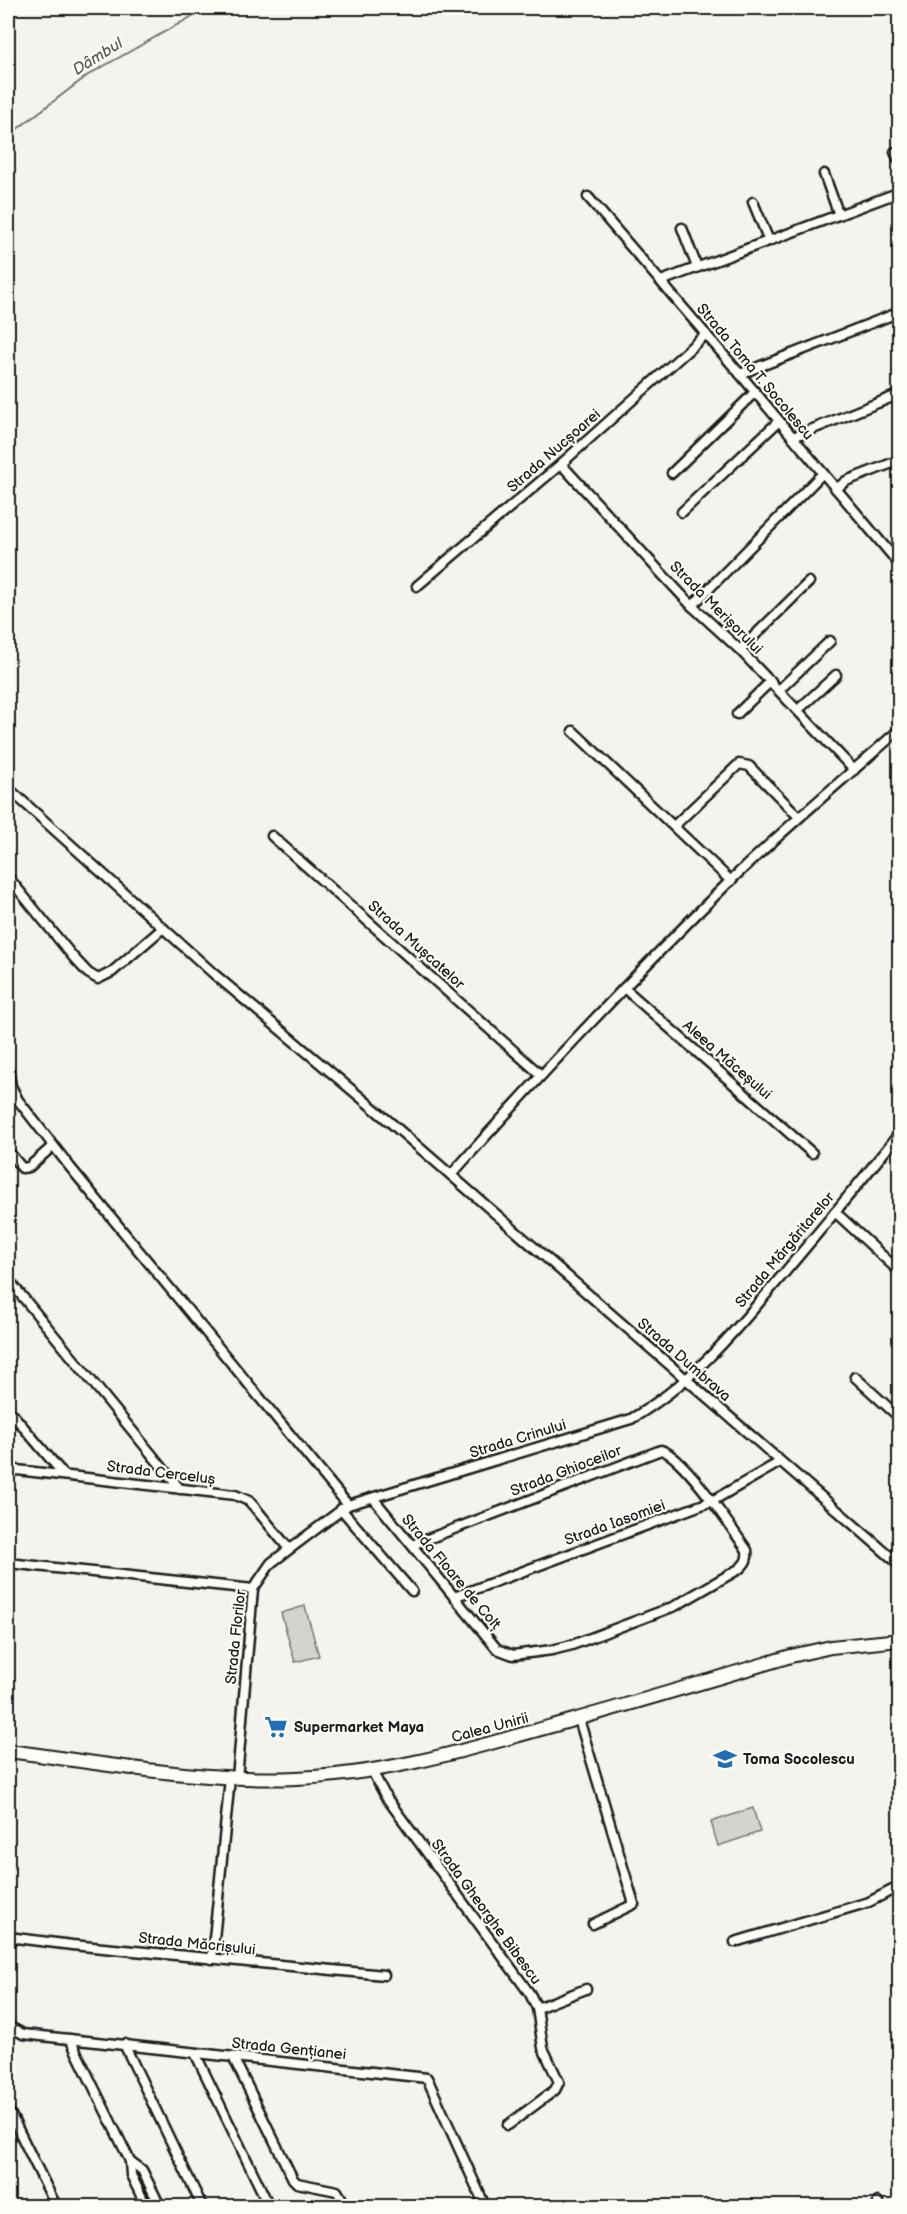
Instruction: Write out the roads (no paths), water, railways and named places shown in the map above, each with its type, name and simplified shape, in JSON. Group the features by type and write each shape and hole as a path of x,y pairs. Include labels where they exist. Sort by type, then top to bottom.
{"main road":[{"name":"Calea Unirii","path":"8,1751 170,1773 234,1778 296,1778 372,1771 462,1751 579,1719 791,1656 831,1647 900,1640"}],"street":[{"path":"895,152 900,162"},
{"path":"824,174 839,215"},
{"path":"661,281 900,192"},
{"name":"Strada Toma T. Socolescu","path":"588,197 741,374 900,566"},
{"path":"753,202 769,241"},
{"path":"682,228 697,267"},
{"path":"741,374 900,312"},
{"name":"Strada Nucșoarei","path":"417,586 561,464 706,334"},
{"path":"672,473 755,392"},
{"path":"793,437 900,394"},
{"path":"682,512 779,420"},
{"path":"836,489 846,481 900,460"},
{"name":"Strada Merișorului","path":"561,464 692,606 741,650 854,770"},
{"path":"692,606 823,473"},
{"path":"741,650 809,582"},
{"path":"779,690 830,641"},
{"path":"798,710 836,675"},
{"path":"737,714 771,681"},
{"path":"451,1175 541,1075 731,881 799,817 900,729"},
{"path":"573,731 731,881"},
{"path":"674,826 742,763 749,766 799,817"},
{"name":"Strada Dumbrava","path":"8,788 214,974 451,1175 900,1565"},
{"name":"Strada Mușcatelor","path":"272,836 541,1075"},
{"path":"8,877 74,958 98,980 112,972 163,927"},
{"name":"Aleea Măceșului","path":"624,988 812,1153"},
{"path":"8,1069 11,1086 18,1100 53,1146 412,1591"},
{"name":"Strada Mărgăritarelor","path":"686,1380 754,1310 900,1133"},
{"path":"8,1151 22,1168 29,1167 53,1146"},
{"path":"835,1212 900,1272"},
{"path":"8,1279 180,1489"},
{"path":"855,1377 900,1418"},
{"name":"Strada Crinului","path":"344,1507 631,1419 653,1406 686,1380"},
{"path":"8,1409 64,1475"},
{"name":"Strada Ghioceilor","path":"412,1545 661,1450 672,1454 712,1501"},
{"name":"Strada Iasomiei","path":"454,1597 712,1501 780,1462"},
{"name":"Strada Cerceluș","path":"8,1469 235,1496 249,1501 289,1549"},
{"name":"Strada Floare de Colț","path":"373,1498 497,1649 505,1653 522,1654 572,1645 675,1606 745,1563 748,1556 747,1550 712,1501"},
{"name":"Strada Florilor","path":"212,1959 234,1778 253,1589 266,1569 344,1507"},
{"path":"8,1563 253,1589"},
{"path":"579,1719 633,1904 593,1924"},
{"name":"Strada Gheorghe Bibescu","path":"372,1771 386,1797 500,1951 537,2008 543,2048 559,2082 555,2090 508,2125"},
{"path":"735,1942 869,1902 900,1886"},
{"name":"Strada Măcrișului","path":"8,1937 384,1976"},
{"path":"537,2008 586,1989"},
{"name":"Strada Gențianei","path":"8,2026 23,2034 427,2078 485,2206"},
{"path":"70,2039 130,2161 131,2175 146,2206"},
{"path":"124,2044 202,2206"},
{"path":"195,2053 269,2206"},
{"path":"233,2056 293,2179 302,2184 337,2191 346,2206"},
{"path":"8,2109 56,2206"},
{"path":"130,2161 142,2170 160,2206"}],"waterway":[{"name":"Dâmbul","path":"8,136 88,75 207,8"}],"place":[{"name":"Supermarket Maya","path":"276,1727"},
{"name":"Toma Socolescu","path":"725,1759"}]}
